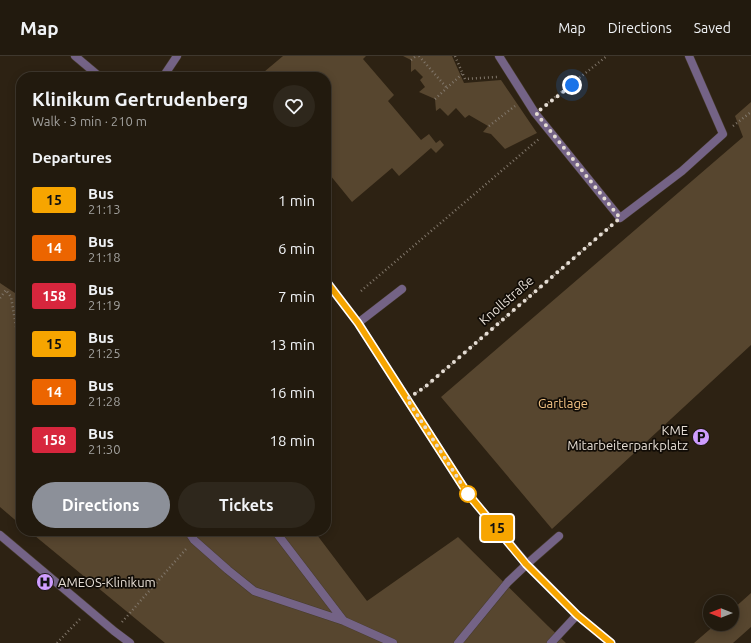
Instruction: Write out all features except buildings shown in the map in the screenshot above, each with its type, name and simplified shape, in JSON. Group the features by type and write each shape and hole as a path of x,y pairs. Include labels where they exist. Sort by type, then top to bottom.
{"street":[{"path":"75,56 94,72"},
{"path":"166,72 177,56"},
{"path":"499,56 536,113 620,218 682,171 723,134 689,56"},
{"path":"331,288 358,323 468,494 526,564 577,615 611,643"},
{"path":"358,323 402,289"},
{"path":"0,535 88,610 130,643"},
{"path":"191,536 228,570 254,591 344,621 392,643"},
{"path":"278,536 344,621"},
{"path":"458,643 508,582 526,564 559,536"},
{"path":"551,643 577,615"}],"path":[{"path":"411,60 417,56 447,88"},
{"path":"455,56 465,79 502,77"},
{"path":"536,113 608,56"},
{"path":"435,99 462,74"},
{"path":"489,126 519,103"},
{"path":"723,134 751,112"},
{"path":"361,291 538,138 550,130"},
{"path":"535,133 538,138"},
{"name":"Knollstraße","path":"407,399 425,387 620,218"},
{"path":"0,298 6,290 11,297 16,326"},
{"path":"114,631 194,540"},
{"path":"57,643 88,610"}],"green space":[{"path":"283,56 366,56 363,59 394,95 388,101 421,140 429,134 436,143 440,140 444,145 436,153 431,148 399,176 392,168 352,202 331,176 331,72 264,72"},
{"path":"403,56 452,56 464,83 501,80 537,133 505,149 491,134 483,132 488,126 469,115 465,118 456,108 448,116 440,108 436,111 435,99 419,92 425,87 420,80 423,77 415,69 411,72 411,60"},
{"name":"Gartlage","path":"751,102 751,345 552,529 441,397 743,137 735,116"},
{"path":"0,283 16,294 16,521 0,507"},
{"path":"35,536 318,536 367,601 458,537 566,643 165,643"},
{"path":"751,593 751,627 733,643 694,643 708,631 739,631 739,604"}],"bus line":[{"name":"15","path":"331,288 358,323 468,494 526,564 577,615 611,643"}],"place":[{"name":"KME Mitarbeiterparkplatz","path":"701,437"},
{"name":"AMEOS-Klinikum","path":"45,582"}],"route":[{"path":"468,494 407,399 425,387 620,218 536,113 572,85"}]}
